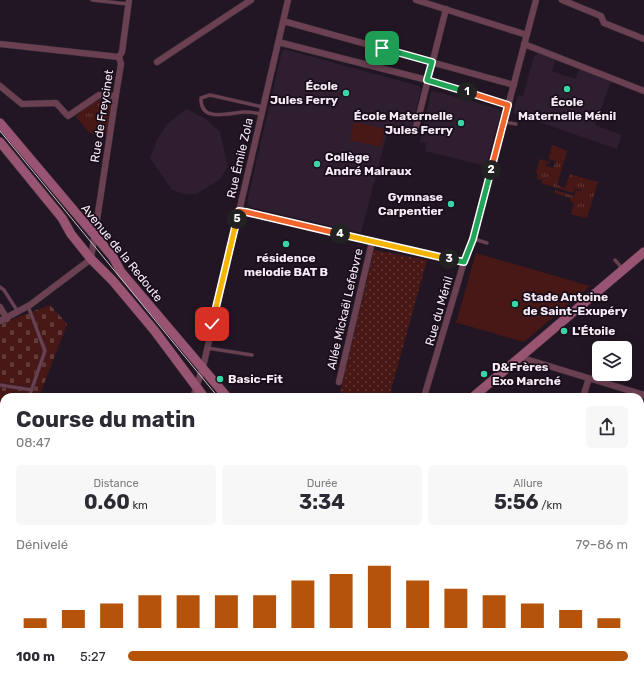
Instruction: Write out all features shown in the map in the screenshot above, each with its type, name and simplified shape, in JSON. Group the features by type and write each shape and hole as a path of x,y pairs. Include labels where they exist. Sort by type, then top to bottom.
{"main road":[{"name":"Avenue de la Redoute","path":"0,122 71,210 113,257 121,272 224,393"},
{"name":"Avenue de la Redoute","path":"0,142 62,218 71,234 91,259 114,280 154,330 201,393"},
{"path":"478,393 644,252"}],"street":[{"path":"157,62 251,0"},
{"name":"Rue Émile Zola","path":"194,393 203,367 288,0"},
{"path":"416,0 527,35"},
{"name":"Rue du Ménil","path":"425,393 464,262 473,239 536,0"},
{"path":"562,0 601,16 604,23 644,39"},
{"name":"Rue de Freycinet","path":"91,259 121,64 119,57 122,52 128,2"},
{"path":"416,127 446,9"},
{"path":"283,21 514,85"},
{"path":"278,42 427,80 508,105"},
{"path":"0,44 119,57"},
{"path":"524,44 644,91"},
{"path":"0,86 22,104 56,103 68,116 99,95 116,96"},
{"path":"239,211 464,262"},
{"name":"Allée Mickaël Lefebvre","path":"339,382 372,242"},
{"path":"0,321 28,306 91,259"},
{"path":"0,307 7,318"},
{"path":"519,357 638,393"},
{"path":"584,393 589,378"}],"lane":[{"path":"92,0 128,2"},
{"path":"210,95 262,111 216,116 205,110 201,104 201,98 210,95"},
{"path":"504,122 516,124"},
{"path":"473,239 487,243"},
{"path":"615,260 623,269"},
{"path":"0,287 4,290 18,312"},
{"path":"28,306 44,351 31,393"},
{"path":"207,348 252,355"},
{"path":"0,385 32,390"}],"shaded area":[{"name":"Collège André Malraux","path":"284,49 419,86 421,89 411,131 389,126 361,233 250,207 247,202 282,51"},
{"name":"École Maternelle Ménil","path":"541,52 556,58 552,71 575,79 580,68 611,82 595,125 622,135 617,149 513,113 518,95 523,96 534,56"},
{"name":"École Maternelle Jules Ferry","path":"434,91 499,109 501,112 486,166 425,151 427,143 420,142 431,92"},
{"path":"186,109 205,118 220,132 228,167 219,180 196,194 184,194 172,190 150,158 157,140 167,124"}],"green space":[{"path":"103,98 112,101 109,133 102,136 90,133 76,117 86,106"},
{"path":"354,122 385,129 381,147 350,140"},
{"path":"552,145 567,151 557,185 565,188 570,174 598,182 587,218 571,214 574,203 570,201 570,198 554,193 555,190 574,196 576,190 582,190 575,188 573,193 541,183 542,180 547,180 537,179 538,174 536,173 540,159 550,162 549,164 546,163 546,166 553,168 556,161 548,159 550,153 555,154 550,152"},
{"path":"374,250 427,260 390,393 340,393"},
{"name":"Stade Antoine de Saint-Exupéry","path":"476,253 590,286 524,342 456,323"},
{"path":"50,305 67,324 41,393 0,393 0,324"}],"tram line":[{"path":"0,131 215,393"}],"place":[{"name":"École Maternelle Ménil","path":"567,89"},
{"name":"École Jules Ferry","path":"346,93"},
{"name":"École Maternelle Jules Ferry","path":"461,123"},
{"name":"Collège André Malraux","path":"317,164"},
{"name":"Gymnase Carpentier","path":"451,204"},
{"name":"résidence melodie BAT B","path":"286,244"},
{"name":"Stade Antoine de Saint-Exupéry","path":"515,304"},
{"name":"L'Étoile","path":"564,331"},
{"name":"D&Frères Exo Marché","path":"484,374"},
{"name":"Basic-Fit","path":"220,379"}],"route":[{"path":"212,324 239,211 423,254 464,262 473,239 508,105 427,80 432,62 382,48"}]}
